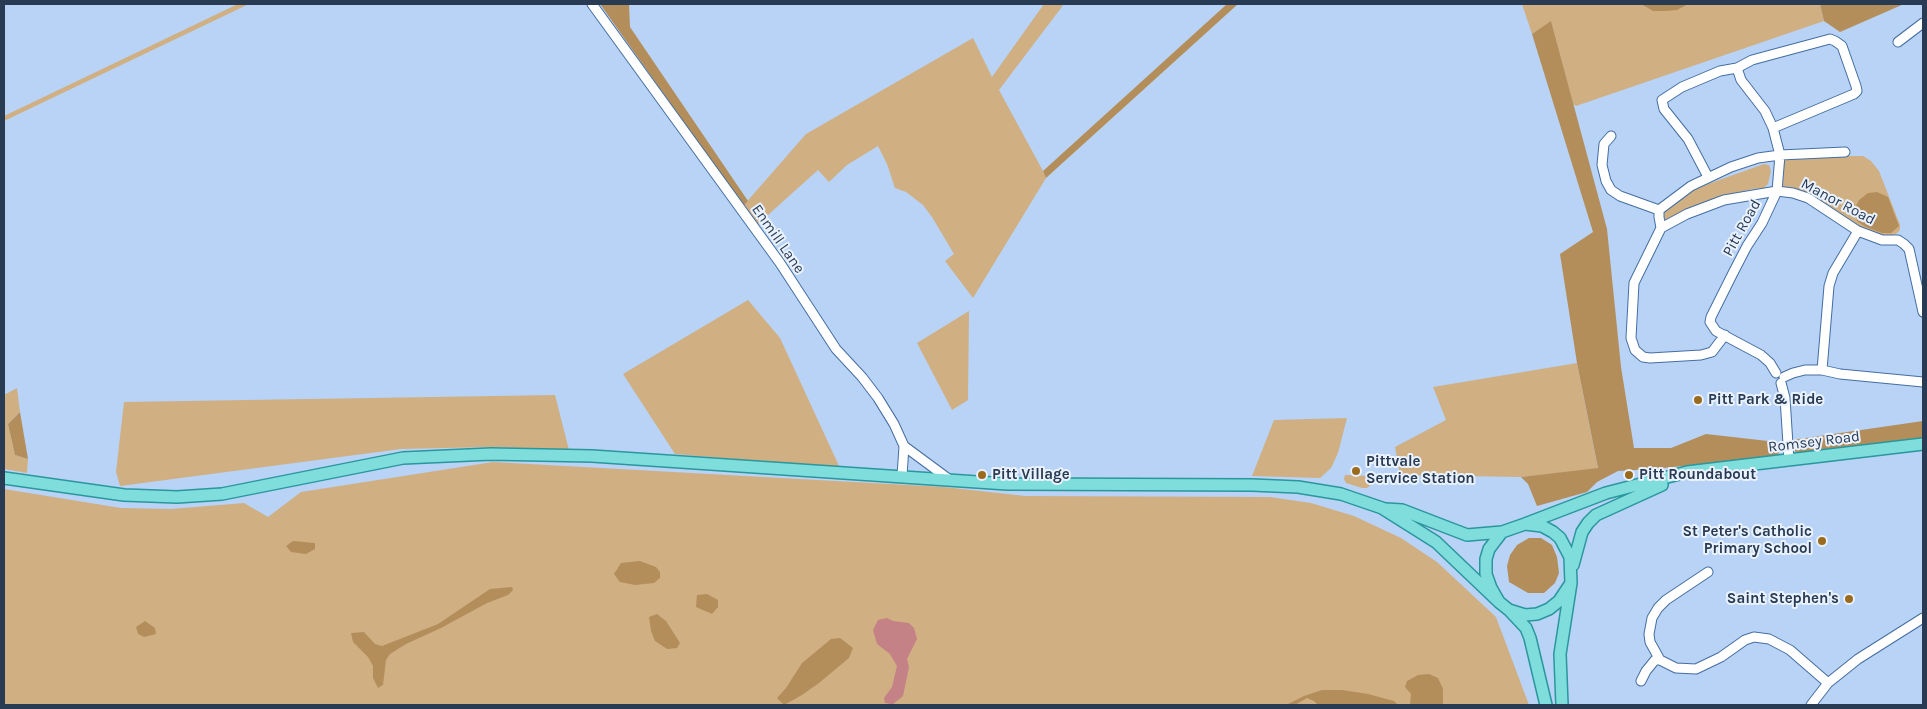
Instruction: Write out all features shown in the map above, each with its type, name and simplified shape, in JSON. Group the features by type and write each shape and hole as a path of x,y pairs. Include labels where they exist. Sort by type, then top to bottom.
{"main road":[{"name":"Romsey Road","path":"1525,524 1606,493 1688,472 1923,444"},
{"path":"4,478 124,495 177,497 222,494 403,458 491,454 592,456 1007,484 1252,484 1298,487 1341,494 1382,508 1402,510 1467,535 1502,532 1525,524 1542,526 1560,538 1570,557 1572,577 1559,601 1549,609 1537,614 1526,615 1504,606 1491,588 1486,574 1486,559 1489,549 1502,532"},
{"name":"Romsey Road","path":"1562,705 1560,654 1577,547 1582,532 1596,515 1665,484 1709,471"},
{"path":"1382,508 1436,542 1526,628 1546,705"}],"street":[{"name":"Enmill Lane","path":"592,4 780,263 836,349 862,377 878,398 894,424 904,446 950,480"},
{"path":"1898,42 1923,23"},
{"path":"1708,177 1688,139 1664,109 1662,100 1682,87 1720,71 1737,68 1752,60 1830,39 1836,41 1842,46 1857,91 1854,94 1773,128"},
{"name":"Pitt Road","path":"1737,68 1741,80 1765,111 1773,128 1780,154 1777,190 1762,223 1747,246 1711,317 1713,328 1761,355 1770,363 1780,377"},
{"path":"1611,136 1604,144 1602,165 1606,181 1611,190 1620,196 1659,210"},
{"path":"1659,210 1677,195 1708,177 1758,158 1780,154 1845,152"},
{"path":"1725,335 1712,352 1701,355 1650,358 1639,354 1633,345 1630,329 1634,283 1645,257 1662,228 1687,214 1724,200 1777,190"},
{"name":"Manor Road","path":"1777,190 1793,192 1808,198 1858,231 1882,240 1898,240 1909,249 1923,312"},
{"path":"1659,210 1662,228"},
{"path":"1822,370 1829,286 1833,272 1858,231"},
{"path":"1789,460 1785,398 1780,377 1793,372 1822,370 1840,374 1923,382"},
{"path":"902,476 904,446"},
{"path":"1708,572 1666,600 1652,618 1649,634 1650,642 1660,660 1676,668 1696,669 1721,657 1745,640 1754,637 1769,639 1790,650 1828,682"},
{"path":"1811,705 1828,682 1858,659 1923,618"},
{"path":"1641,681 1655,660 1660,660"}],"shaded area":[{"path":"238,4 249,4 4,121 4,116"},
{"path":"600,4 629,4 630,27 748,201 743,206"},
{"path":"1044,4 1064,4 999,90 1046,178 973,298 945,261 954,254 932,217 923,205 906,192 895,188 887,164 878,146 847,165 829,182 818,170 758,224 743,206 806,134 973,38 992,77"},
{"path":"1227,4 1238,4 1046,178 1043,171"},
{"path":"1522,4 1820,4 1824,21 1576,106 1573,104 1551,22 1532,34"},
{"path":"1636,4 1688,4 1677,10 1653,11 1643,5"},
{"path":"1820,4 1904,4 1840,32 1824,21"},
{"path":"1551,21 1607,229 1621,367 1634,448 1671,448 1706,434 1777,442 1779,456 1618,471 1597,482 1587,492 1537,506 1528,484 1521,477 1598,468 1577,363 1560,254 1593,232 1532,34"},
{"path":"1863,156 1871,161 1879,171 1900,225 1900,230 1896,234 1883,237 1783,187 1784,158"},
{"path":"1764,164 1769,165 1771,171 1768,184 1764,188 1723,196 1666,221 1662,212 1694,189"},
{"path":"1877,192 1888,197 1899,226 1891,233 1882,233 1866,227 1857,221 1855,208 1859,200 1868,193"},
{"path":"748,300 780,338 840,468 675,454 623,374"},
{"path":"969,311 968,400 952,410 917,343"},
{"path":"1577,363 1598,469 1521,477 1400,475 1395,447 1446,420 1433,387"},
{"path":"17,388 20,412 8,424 15,455 28,459 27,473 4,469 4,395"},
{"path":"555,395 569,450 491,447 401,449 120,486 116,472 124,402"},
{"path":"20,412 28,459 15,455 8,424"},
{"path":"1347,418 1338,453 1331,468 1320,478 1252,476 1274,420"},
{"path":"1923,421 1923,440 1796,454 1792,440"},
{"path":"493,462 944,487 1025,496 1270,497 1311,503 1354,516 1401,538 1437,562 1496,617 1529,705 4,705 4,489 121,508 171,509 244,503 268,517 301,492"},
{"path":"1345,475 1369,476 1372,478 1372,484 1367,488 1362,488 1346,483"},
{"path":"1529,538 1541,538 1552,545 1557,557 1559,573 1555,583 1544,593 1528,593 1509,582 1507,566 1510,555 1517,545"},
{"path":"293,541 315,543 315,549 306,554 291,552 286,546"},
{"path":"640,561 656,567 660,572 660,578 654,583 635,585 620,582 614,574 621,563"},
{"path":"512,587 513,590 508,595 487,603 390,654 386,660 383,685 378,688 373,678 373,666 368,657 353,642 351,633 364,632 375,644 382,646 438,624 490,589"},
{"path":"707,594 718,600 718,607 712,614 696,607 697,595"},
{"path":"657,614 666,621 680,643 677,648 667,649 655,641 649,617"},
{"path":"887,618 893,621 909,623 914,628 917,639 907,659 909,667 903,696 893,704 885,703 884,698 892,687 897,666 890,654 877,644 873,630 878,620"},
{"path":"145,621 155,628 156,634 144,637 138,634 136,627"},
{"path":"840,638 853,648 849,658 819,683 784,705 777,698 786,688 802,663 831,639"},
{"path":"1429,674 1438,678 1443,689 1443,705 1410,705 1411,694 1405,687 1407,681 1418,675"},
{"path":"1322,690 1342,690 1368,694 1394,701 1398,705 1318,705 1307,698 1295,705 1286,705"}],"waterway":[{"path":"889,705 893,704"}],"place":[{"name":"Pitt Park & Ride","path":"1698,400"},
{"name":"Pittvale Service Station","path":"1356,471"},
{"name":"Pitt Village","path":"982,475"},
{"name":"Pitt Roundabout","path":"1629,475"},
{"name":"St Peter's Catholic Primary School","path":"1822,541"},
{"name":"Saint Stephen's","path":"1849,599"}]}
